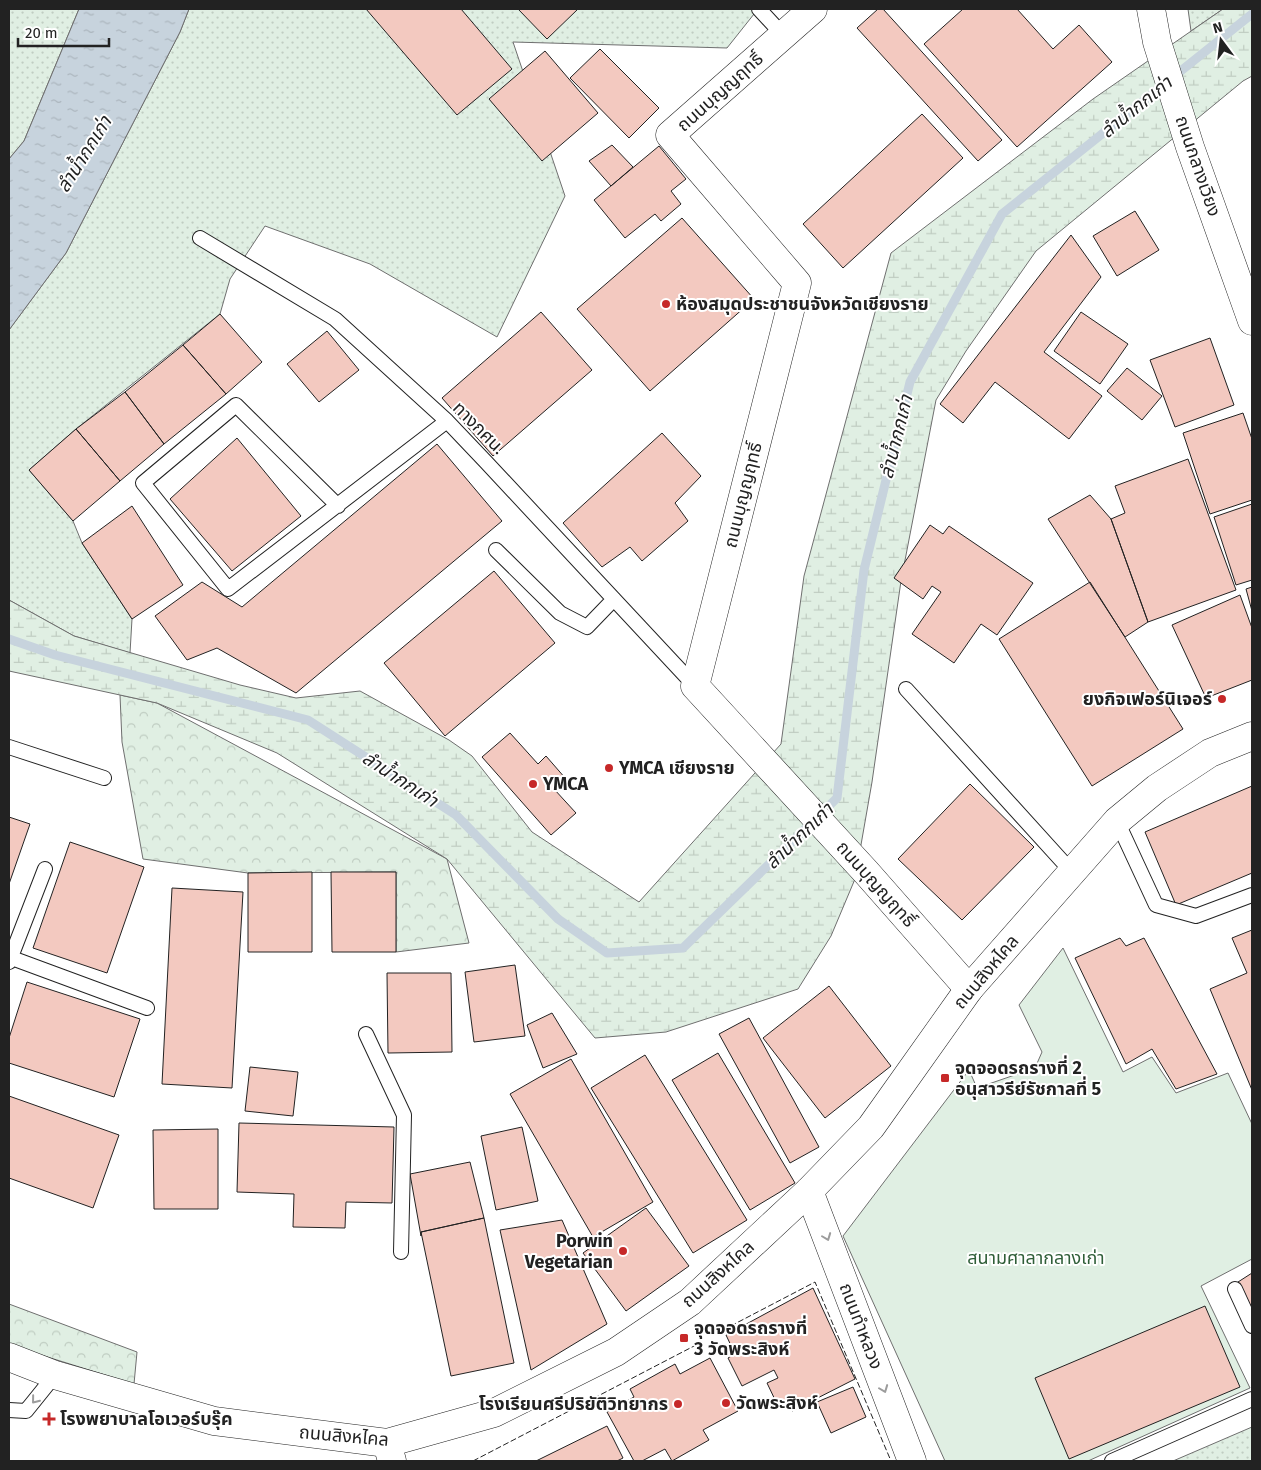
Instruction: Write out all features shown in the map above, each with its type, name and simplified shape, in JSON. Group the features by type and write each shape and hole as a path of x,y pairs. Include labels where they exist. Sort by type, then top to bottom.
{"main road":[{"name":"ถนนบุญญฤทธิ์","path":"813,9 670,136 797,283 695,686 866,872 969,989"},
{"name":"ถนนกลางเวียง","path":"1150,9 1157,42 1190,148 1252,321"},
{"name":"ถนนสิงหไคล","path":"9,1357 55,1375 214,1421 389,1452 494,1414 616,1352 690,1302 809,1191 871,1127 969,989 1117,821 1157,788 1210,753 1252,736"},
{"name":"ถนนทำหลวง","path":"809,1191 912,1461"}],"lane":[{"path":"759,9 783,35"},
{"name":"ทางกศน.","path":"200,238 335,319 447,421 695,686"},
{"path":"338,506 236,405 143,483 228,589 338,506 447,421"},
{"path":"496,550 560,613 588,627 614,599"},
{"path":"906,689 1072,872"},
{"path":"9,747 104,778"},
{"path":"1117,821 1156,905 1196,916 1252,895"},
{"path":"45,869 9,959 147,1008"},
{"path":"366,1034 404,1115 401,1252"},
{"path":"1235,1289 1252,1326"},
{"path":"9,1410 26,1411 55,1375"},
{"path":"1112,1461 1252,1399"}],"green space":[{"path":"9,9 79,9 24,141 9,159"},
{"path":"189,9 758,9 727,48 513,42 565,196 497,337 370,264 265,226 230,279 220,314 76,429 29,470 73,521 82,543 132,619 130,653 74,636 9,600 9,330 66,253 180,32"},
{"path":"1188,9 1223,9 1191,31"},
{"path":"1223,9 1252,9 1252,76 1243,81 1036,251 966,351 936,400 901,581 872,782 855,879 831,936 798,989 666,1032 595,1038 447,859 277,753 157,703 9,671 9,600 74,636 240,685 296,698 360,691 449,740 472,756 532,832 639,902 781,744 804,576 891,253 1093,99"},
{"path":"120,695 157,703 447,859 469,943 396,952 396,872 248,873 143,859 122,742"},
{"name":"สนามศาลากลางเก่า","path":"1063,948 1123,1072 1152,1057 1176,1093 1228,1073 1252,1124 1252,1259 1201,1286 1250,1388 1088,1461 945,1461 843,1236 969,1070 977,1088 1035,1068 1042,1052 1019,1005"},
{"path":"9,1304 137,1352 134,1384 9,1345"},
{"path":"1252,1427 1252,1461 1173,1461"}],"water":[{"path":"79,9 189,9 180,32 66,253 9,330 9,159 24,141"}],"building":[{"path":"366,9 461,9 512,69 457,115"},
{"path":"518,9 578,9 547,39"},
{"path":"878,9 883,9 1002,140 978,161 857,28"},
{"path":"963,9 1017,9 1053,49 1079,25 1112,62 1017,147 924,44"},
{"path":"600,49 659,108 629,138 570,78"},
{"path":"545,51 598,113 542,161 489,99"},
{"path":"922,114 963,158 843,268 803,224"},
{"path":"612,145 633,167 611,186 589,161"},
{"path":"659,146 686,179 671,191 681,204 661,221 655,214 625,238 594,200"},
{"path":"1135,211 1159,250 1117,276 1093,236"},
{"name":"ห้องสมุดประชาชนจังหวัดเชียงราย","path":"682,218 754,299 650,391 577,309"},
{"path":"1071,235 1101,277 1044,352 1102,396 1069,439 995,382 963,423 940,404"},
{"path":"541,312 592,370 493,456 442,398"},
{"path":"1081,312 1128,344 1100,384 1054,351"},
{"path":"220,314 262,362 226,394 183,345"},
{"path":"327,331 359,370 319,402 287,364"},
{"path":"1210,338 1234,405 1175,427 1150,360"},
{"path":"183,345 226,394 164,444 125,392"},
{"path":"1127,368 1162,396 1142,420 1107,391"},
{"path":"125,392 164,444 120,481 76,429"},
{"path":"1243,413 1252,439 1252,500 1210,514 1183,433"},
{"path":"76,429 120,481 73,521 29,470"},
{"path":"662,433 701,476 675,503 688,521 642,561 630,547 602,567 563,523"},
{"path":"237,438 301,516 232,571 170,499"},
{"path":"437,444 502,521 296,693 217,648 187,660 155,616 202,582 242,607"},
{"path":"1188,459 1236,590 1148,622 1111,519 1125,513 1115,486"},
{"path":"1090,495 1111,519 1148,622 1125,637 1048,519"},
{"path":"1252,504 1252,580 1236,585 1214,517"},
{"path":"132,506 183,585 132,619 82,543"},
{"path":"930,525 943,534 949,526 1033,583 997,635 981,624 954,663 912,634 941,592 932,586 923,599 894,578"},
{"path":"494,571 555,643 445,736 384,663"},
{"path":"1090,582 1183,729 1092,786 999,639"},
{"path":"1252,587 1252,611 1246,589"},
{"path":"1240,595 1252,628 1252,680 1206,698 1172,625"},
{"name":"YMCA","path":"510,733 538,764 546,756 566,779 554,789 576,813 551,835 482,757"},
{"path":"970,784 1034,847 962,920 898,859"},
{"path":"1252,786 1252,873 1176,905 1145,832"},
{"path":"9,817 30,824 9,884"},
{"path":"70,842 144,867 107,973 33,948"},
{"path":"312,872 312,952 248,952 248,873"},
{"path":"331,872 396,872 396,952 332,952"},
{"path":"172,888 243,892 232,1088 162,1084"},
{"path":"1252,930 1252,1090 1210,989 1247,973 1232,938"},
{"path":"1120,938 1126,946 1144,938 1217,1074 1176,1089 1152,1049 1126,1064 1075,958"},
{"path":"515,965 525,1036 474,1042 465,972"},
{"path":"387,973 451,973 452,1052 388,1053"},
{"path":"27,982 140,1019 114,1097 9,1063 9,1038"},
{"path":"829,986 891,1066 825,1118 763,1038"},
{"path":"552,1013 577,1054 543,1068 527,1025"},
{"path":"749,1018 819,1147 790,1163 719,1034"},
{"path":"718,1053 795,1183 750,1210 672,1080"},
{"path":"645,1055 747,1220 693,1253 591,1088"},
{"path":"571,1059 653,1202 593,1237 510,1094"},
{"path":"250,1067 298,1072 293,1116 245,1111"},
{"path":"9,1096 119,1135 93,1208 9,1178"},
{"path":"239,1123 394,1127 392,1203 346,1202 345,1228 293,1227 294,1194 237,1192"},
{"path":"522,1127 538,1201 496,1210 481,1136"},
{"path":"218,1129 218,1209 154,1209 153,1130"},
{"path":"470,1162 484,1218 421,1232 421,1236 410,1174"},
{"path":"646,1208 689,1266 626,1311 583,1253"},
{"path":"484,1218 514,1363 451,1376 421,1232"},
{"path":"562,1220 607,1324 531,1370 500,1230"},
{"path":"1252,1273 1252,1311 1238,1282"},
{"path":"813,1288 855,1379 792,1411 787,1401 778,1406 767,1383 778,1378 774,1370 742,1386 728,1358 735,1354 726,1335"},
{"path":"1205,1306 1240,1387 1069,1459 1035,1378"},
{"name":"โรงเรียนศรีปริยัติวิทยากร","path":"710,1358 738,1411 703,1430 709,1440 672,1461 665,1449 642,1461 634,1461 607,1412 634,1397 630,1389 675,1364 680,1374"},
{"path":"853,1387 866,1417 831,1433 817,1402"},
{"path":"607,1426 623,1458 617,1461 536,1461"}],"waterway":[{"name":"ลำน้ำกกเก่า","path":"9,639 55,655 308,720 456,815 558,919 607,953 683,948 837,798 864,570 910,382 1002,214 1252,14"}],"fence":[{"path":"723,1330 815,1282 891,1461"},
{"path":"473,1461 696,1345"}],"place":[{"name":"ห้องสมุดประชาชนจังหวัดเชียงราย","path":"666,304"},
{"name":"ยงกิจเฟอร์นิเจอร์","path":"1222,699"},
{"name":"YMCA เชียงราย","path":"609,768"},
{"name":"YMCA","path":"533,784"},
{"name":"จุดจอดรถรางที่ 2 อนุสาวรีย์รัชกาลที่ 5","path":"945,1078"},
{"name":"Porwin Vegetarian","path":"623,1251"},
{"name":"จุดจอดรถรางที่ 3 วัดพระสิงห์","path":"684,1338"},
{"name":"วัดพระสิงห์","path":"726,1403"},
{"name":"โรงเรียนศรีปริยัติวิทยากร","path":"678,1404"},
{"name":"โรงพยาบาลโอเวอร์บรุ๊ค","path":"49,1419"}]}
